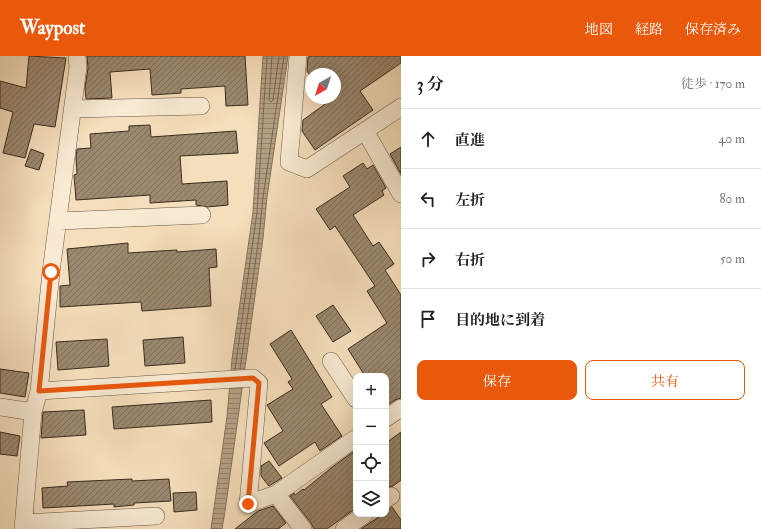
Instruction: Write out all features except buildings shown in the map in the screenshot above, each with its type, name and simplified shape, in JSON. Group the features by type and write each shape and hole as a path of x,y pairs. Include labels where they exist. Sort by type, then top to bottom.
{"street":[{"path":"77,56 78,67 59,221 51,272 39,391 33,412 23,526 156,516"},
{"path":"298,56 289,162 307,169 401,107"},
{"path":"73,109 201,106"},
{"path":"365,131 401,194"},
{"path":"59,221 202,215"},
{"path":"331,361 353,394"},
{"path":"39,391 253,378 259,383 248,504 276,494 353,440"},
{"path":"0,407 33,412"},
{"path":"389,416 401,408"},
{"path":"276,494 303,529"},
{"path":"344,529 361,517"}],"water":[{"path":"263,56 288,56 267,197 263,238 225,511 222,529 211,529 227,417 232,359 253,212"}],"route":[{"path":"51,272 39,391 253,378 259,383 248,504"}]}
